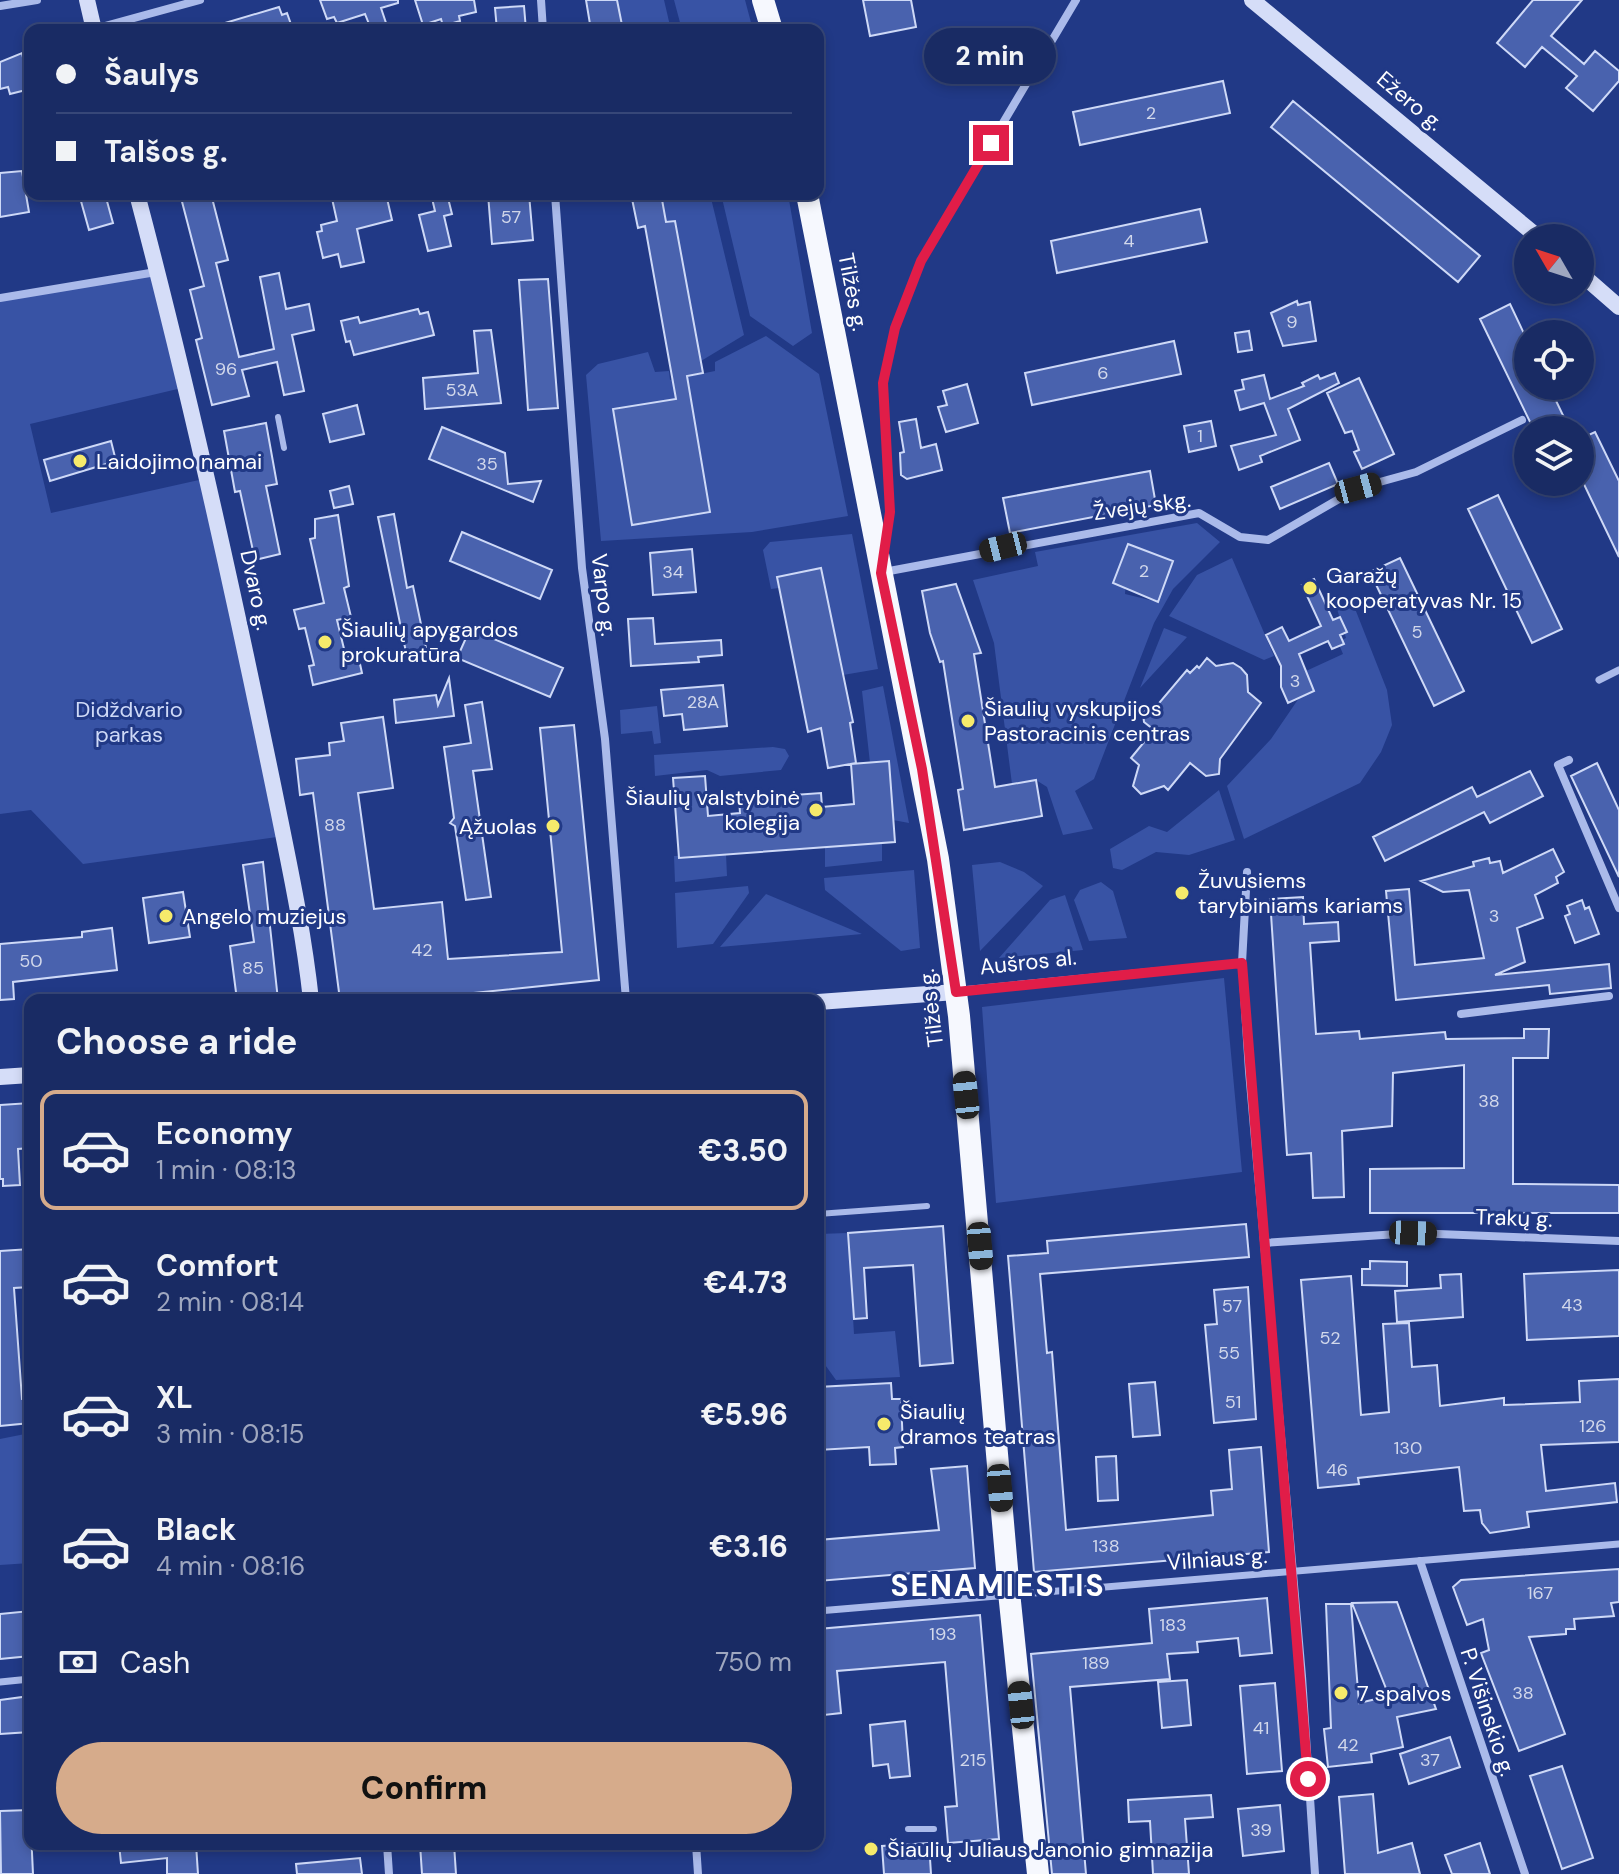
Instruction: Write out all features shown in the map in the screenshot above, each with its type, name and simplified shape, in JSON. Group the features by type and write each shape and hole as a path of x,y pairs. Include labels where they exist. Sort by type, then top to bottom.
{"highway":[{"path":"763,0 770,24"},
{"name":"Tilžės g.","path":"808,200 922,769 956,992 1009,1592 1038,1874"}],"main road":[{"path":"87,0 93,24"},
{"name":"Ežero g.","path":"1252,0 1522,224"},
{"name":"Dvaro g.","path":"138,200 202,450 259,706 303,935 310,994"},
{"path":"1594,285 1619,307"},
{"name":"Aušros al.","path":"824,1002 956,992"},
{"path":"0,1077 24,1075"}],"street":[{"path":"0,6 37,0"},
{"path":"115,24 200,0"},
{"path":"541,0 543,24"},
{"path":"881,573 890,512 883,383 895,328 921,261 1076,0"},
{"name":"Varpo g.","path":"555,200 582,568 605,739 626,994"},
{"path":"0,298 156,272"},
{"name":"Žvejų skg.","path":"881,573 1199,513 1240,537 1268,540 1358,488 1416,472 1514,424"},
{"path":"1599,680 1619,670"},
{"path":"1569,760 1558,765 1619,908"},
{"path":"1247,872 1242,963 1315,1874"},
{"name":"Aušros al.","path":"956,992 1242,963"},
{"path":"1461,1014 1609,996"},
{"name":"Trakų g.","path":"1264,1243 1413,1233 1619,1241"},
{"name":"Vilniaus g.","path":"824,1610 1009,1592 1619,1544"},
{"name":"P. Višinskio g.","path":"1420,1561 1525,1874"},
{"path":"0,1682 24,1680"},
{"path":"387,1850 389,1874"},
{"path":"696,1850 698,1874"}],"lane":[{"path":"278,417 284,448"},
{"path":"824,1214 927,1206"},
{"path":"908,1829 934,1829"}],"green space":[{"path":"617,0 664,0 670,24 622,24"},
{"path":"674,0 745,0 751,24 680,24"},
{"path":"662,200 711,200 744,335 701,361 675,221 666,222"},
{"path":"722,200 789,200 812,333 793,346 750,316"},
{"name":"Didždvario parkas","path":"156,272 186,387 30,424 51,513 208,478 284,836 83,864 31,810 0,814 0,298"},
{"path":"766,336 819,374 848,516 752,532 601,541 586,375 598,364 648,352 655,372 669,371 670,380 715,371 715,362"},
{"path":"1197,523 1220,542 1173,589 1154,623 1094,779 1075,791 1093,829 1063,835 1047,787 1036,780 1012,784 994,643 973,580 1038,566 1035,552","holes":["1128,544 1173,561 1158,602 1125,594"]},
{"path":"852,534 878,669 843,675 821,568 777,577 779,588 771,589 763,550 770,542"},
{"path":"1232,558 1274,656 1264,660 1169,616 1197,575"},
{"path":"1352,601 1387,690 1392,725 1381,752 1360,783 1244,839 1227,786 1271,739 1299,698 1314,691 1306,671 1343,654 1338,642 1346,638 1337,609"},
{"path":"1164,628 1187,637 1140,688"},
{"path":"883,686 909,823 893,820 870,763 862,691"},
{"path":"657,706 661,743 654,744 652,731 621,734 620,710"},
{"path":"773,747 785,749 789,756 781,770 720,776 707,770 655,776 654,755"},
{"path":"1219,790 1235,840 1189,855 1156,852 1122,870 1113,868 1110,849 1149,826 1167,832"},
{"path":"882,843 882,861 825,867 825,847"},
{"path":"726,854 727,876 675,882 674,856"},
{"path":"1000,862 1024,872 1043,886 980,951 972,865"},
{"path":"914,870 920,948 901,951 825,890 824,878"},
{"path":"1101,882 1113,891 1127,938 1089,941 1074,900 1080,890"},
{"path":"748,886 749,893 713,944 677,948 675,893"},
{"path":"766,894 862,934 720,947"},
{"path":"1065,895 1083,950 999,958 1050,900"},
{"path":"1224,978 1242,1172 996,1203 982,1007"},
{"path":"848,1233 854,1334 895,1331 900,1377 836,1380 824,1363 824,1234"},
{"path":"24,1434 24,1563 0,1565 0,1439"}],"building":[{"path":"320,0 398,0 398,3 381,8 386,23 384,24 369,24 365,14 337,23 334,17 327,19"},
{"path":"415,0 474,0 476,12 459,16 460,21 442,24 441,19 423,24"},
{"path":"586,0 617,0 622,24 590,24"},
{"path":"863,0 911,0 916,27 870,36"},
{"path":"1533,0 1582,0 1551,36 1584,64 1595,51 1619,71 1619,81 1593,111 1566,88 1577,76 1542,47 1525,67 1497,43"},
{"path":"524,6 526,24 496,24 495,8"},
{"path":"279,7 282,15 287,13 291,24 222,24"},
{"path":"22,53 24,90 10,94 8,87 0,89 0,62"},
{"path":"1223,81 1230,113 1080,145 1073,112"},
{"path":"1293,101 1480,256 1458,282 1271,127"},
{"path":"22,171 24,200 27,200 29,212 0,217 0,173"},
{"path":"81,200 107,200 113,223 89,230"},
{"path":"182,200 213,200 228,260 216,263 239,357 274,349 260,277 279,273 286,309 309,304 314,330 292,335 304,391 284,395 277,362 242,370 249,396 212,405 196,340 202,338 190,290 204,286"},
{"path":"332,200 387,200 392,220 357,229 364,262 341,267 338,254 323,258 317,232 322,231 321,225 337,221"},
{"path":"432,200 448,200 452,214 444,216 451,246 428,251 419,215 435,211"},
{"path":"488,200 530,200 533,240 492,244"},
{"path":"632,200 662,200 666,222 675,221 703,373 687,376 710,512 632,525 613,409 676,399 645,226 638,228"},
{"path":"1200,209 1207,242 1057,273 1051,241"},
{"path":"548,279 558,408 528,410 519,280"},
{"path":"1297,301 1298,305 1310,302 1316,341 1283,346 1271,313"},
{"path":"1510,304 1518,320 1514,320 1514,389 1480,319"},
{"path":"418,309 420,314 428,312 434,335 354,355 350,341 346,342 341,321 358,317 360,323"},
{"path":"491,330 501,403 425,409 423,378 478,373 474,331"},
{"path":"1249,331 1252,350 1238,352 1235,333"},
{"path":"1174,341 1181,374 1032,405 1025,373"},
{"path":"1335,373 1339,383 1288,409 1300,440 1260,456 1262,462 1239,470 1231,446 1276,435 1264,403 1240,410 1235,391 1244,389 1242,380 1264,375 1270,399 1304,386 1302,383 1318,375 1320,379"},
{"path":"1359,378 1394,454 1362,469 1354,452 1359,450 1352,431 1345,433 1327,393"},
{"path":"967,384 978,423 946,432 938,407 947,405 943,391"},
{"path":"1519,400 1556,400 1563,416 1527,416"},
{"path":"357,405 364,434 330,442 323,414"},
{"path":"916,419 921,448 936,444 942,470 907,479 901,475 900,453 904,452 899,422"},
{"path":"1211,421 1216,446 1189,452 1184,426"},
{"path":"266,423 277,484 266,486 280,554 255,560 240,491 235,492 224,431"},
{"path":"442,427 505,453 508,484 541,481 533,502 429,459"},
{"path":"1594,432 1619,481 1619,557 1590,496 1594,496"},
{"name":"Laidojimo namai","path":"111,441 116,461 50,481 44,460"},
{"path":"1329,463 1338,484 1280,509 1271,487"},
{"path":"1150,471 1156,505 1010,533 1003,498"},
{"path":"349,486 353,504 334,508 330,491"},
{"path":"1498,495 1562,629 1532,643 1468,509"},
{"path":"394,514 407,588 413,586 427,653 407,657 378,517"},
{"path":"338,515 349,586 344,588 351,617 337,620 346,657 358,655 362,673 313,685 309,666 314,665 305,628 299,629 294,610 324,603 310,539 315,538 315,519"},
{"path":"462,532 552,570 540,599 450,561"},
{"path":"1128,544 1173,561 1158,602 1113,583"},
{"path":"692,549 696,592 653,595 650,553"},
{"path":"1400,558 1464,691 1434,706 1370,572"},
{"path":"821,568 853,722 850,723 856,763 828,768 821,728 808,732 777,577"},
{"path":"1314,579 1333,620 1340,617 1347,632 1340,635 1344,644 1332,649 1328,641 1299,654 1314,691 1288,703 1281,687 1281,666 1266,635 1282,627 1289,641 1321,626 1302,585"},
{"name":"Šiaulių vyskupijos Pastoracinis centras","path":"956,584 981,653 974,654 995,787 1036,780 1042,816 964,830 958,790 963,789 943,661 940,662 930,633 922,591"},
{"path":"653,618 655,644 721,640 722,655 698,657 699,662 631,666 628,619"},
{"path":"470,629 563,668 550,697 457,658"},
{"path":"1207,658 1216,666 1233,663 1241,668 1247,675 1248,692 1261,703 1220,759 1219,774 1206,776 1190,763 1168,790 1164,786 1141,794 1133,786 1139,765 1131,758 1154,730 1144,722 1143,713 1150,707 1155,708 1187,670 1190,673 1197,666 1199,668"},
{"path":"449,678 454,716 396,723 394,700 436,695 438,705"},
{"path":"723,685 727,726 684,730 682,714 664,716 661,690"},
{"path":"482,702 492,769 473,771 491,897 466,900 455,826 450,823 454,818 444,747 471,743 465,705"},
{"path":"383,717 393,788 358,793 374,909 442,902 448,959 562,952 540,728 574,725 599,980 463,994 339,994 313,793 300,795 296,759 330,755 329,743 344,741 341,723"},
{"name":"Šiaulių valstybinė kolegija","path":"889,761 895,842 679,858 673,778 705,776 708,816 740,813 739,799 821,793 822,807 854,804 851,764"},
{"path":"1597,763 1619,810 1619,877 1571,776"},
{"path":"1530,771 1543,796 1490,823 1484,812 1385,861 1373,837 1472,787 1477,797"},
{"path":"1553,849 1564,872 1556,877 1558,883 1535,895 1543,918 1517,928 1525,962 1495,975 1609,964 1611,988 1550,994 1549,985 1396,1000 1386,891 1409,889 1415,965 1484,958 1469,890 1443,892 1421,881 1474,866 1473,862 1489,858 1490,863 1500,861 1503,873"},
{"path":"263,862 277,994 236,994 230,946 254,942 243,865"},
{"name":"Angelo muziejus","path":"183,892 190,937 149,943 143,898"},
{"path":"1303,897 1304,924 1338,922 1339,941 1310,943 1316,1034 1359,1031 1360,1039 1445,1032 1446,1039 1524,1038 1524,1029 1549,1029 1548,1058 1513,1058 1513,1184 1619,1185 1619,1213 1370,1213 1370,1169 1464,1168 1464,1065 1393,1073 1392,1126 1342,1131 1344,1197 1313,1198 1311,1153 1287,1155 1270,899"},
{"path":"1582,900 1585,909 1589,907 1599,934 1575,943 1565,916 1570,914 1567,906"},
{"path":"112,928 117,970 13,982 14,999 0,1000 0,944 82,937 82,932"},
{"path":"24,1103 24,1148 18,1149 20,1185 3,1186 3,1179 0,1179 0,1105"},
{"path":"1246,1224 1249,1257 1040,1274 1047,1353 1052,1352 1066,1530 1213,1515 1211,1491 1232,1489 1229,1450 1261,1447 1269,1552 1034,1572 1008,1256 1048,1253 1047,1241"},
{"path":"943,1226 953,1363 920,1366 913,1265 864,1268 867,1318 854,1319 848,1233"},
{"path":"24,1249 24,1287 14,1288 24,1424 0,1426 0,1251"},
{"path":"1370,1261 1407,1262 1407,1286 1362,1285 1362,1269 1370,1269"},
{"path":"1619,1270 1619,1336 1527,1340 1524,1274"},
{"path":"1461,1274 1463,1317 1397,1322 1395,1291 1441,1288 1440,1275"},
{"path":"1351,1276 1361,1415 1389,1412 1383,1324 1409,1323 1412,1367 1437,1365 1440,1406 1504,1398 1504,1405 1580,1402 1579,1381 1619,1379 1619,1442 1541,1445 1546,1491 1615,1483 1617,1502 1527,1512 1529,1527 1490,1533 1482,1523 1480,1510 1464,1511 1459,1467 1358,1478 1359,1484 1318,1488 1301,1280"},
{"path":"1248,1287 1256,1419 1214,1423 1205,1325 1217,1324 1214,1290"},
{"path":"1155,1382 1160,1435 1133,1437 1129,1384"},
{"path":"891,1383 892,1399 901,1399 903,1447 895,1448 896,1464 870,1465 869,1447 824,1450 824,1387"},
{"path":"1116,1456 1118,1500 1098,1501 1096,1457"},
{"path":"967,1466 975,1568 824,1581 824,1540 939,1530 931,1469"},
{"path":"1619,1569 1619,1602 1611,1603 1614,1616 1574,1619 1575,1629 1566,1629 1566,1634 1529,1637 1565,1734 1519,1751 1481,1653 1489,1650 1483,1619 1467,1625 1453,1587 1461,1580"},
{"path":"1267,1598 1272,1653 1240,1656 1238,1638 1197,1642 1198,1652 1167,1654 1170,1679 1070,1687 1086,1874 1052,1874 1031,1654 1152,1643 1149,1609"},
{"path":"1397,1602 1436,1709 1397,1717 1403,1747 1371,1754 1372,1762 1328,1767 1324,1729 1331,1728 1326,1604 1351,1604 1359,1703 1389,1696 1352,1603"},
{"path":"24,1612 24,1657 0,1659 0,1614"},
{"path":"980,1615 999,1839 948,1843 945,1807 957,1806 945,1662 837,1671 841,1713 824,1715 824,1628"},
{"path":"1187,1680 1191,1725 1162,1728 1158,1682"},
{"path":"1275,1683 1282,1771 1247,1774 1240,1686"},
{"path":"24,1697 24,1732 0,1734 0,1700"},
{"path":"905,1721 910,1776 890,1778 888,1764 873,1766 870,1725"},
{"path":"1450,1737 1460,1767 1409,1784 1400,1754"},
{"path":"1562,1766 1593,1858 1562,1869 1530,1776"},
{"path":"1373,1794 1378,1853 1412,1843 1420,1874 1345,1874 1339,1797"},
{"path":"1211,1795 1213,1817 1185,1819 1189,1874 1153,1874 1150,1821 1129,1822 1128,1800"},
{"path":"1280,1805 1284,1851 1243,1856 1238,1809"},
{"path":"24,1810 24,1850 32,1850 33,1874 1,1874 0,1811"},
{"path":"929,1843 931,1874 884,1874 882,1846"},
{"path":"1480,1843 1490,1874 1452,1874 1445,1855"},
{"path":"120,1850 196,1850 198,1874 167,1874 167,1858 121,1863"},
{"path":"420,1850 454,1850 456,1874 422,1874"},
{"path":"360,1858 362,1874 297,1874 296,1864"}],"place":[{"name":"Laidojimo namai","path":"80,461"},
{"name":"Garažų kooperatyvas Nr. 15","path":"1310,588"},
{"name":"Šiaulių apygardos prokuratūra","path":"325,642"},
{"name":"Šiaulių vyskupijos Pastoracinis centras","path":"968,721"},
{"name":"Šiaulių valstybinė kolegija","path":"816,810"},
{"name":"Ąžuolas","path":"553,826"},
{"name":"Žuvusiems tarybiniams kariams","path":"1182,893"},
{"name":"Angelo muziejus","path":"166,916"},
{"name":"Šiaulių dramos teatras","path":"884,1424"},
{"name":"7 spalvos","path":"1341,1693"},
{"name":"Šiaulių Juliaus Janonio gimnazija","path":"871,1849"}],"district":[{"name":"SENAMIESTIS","path":"998,1585"}],"route":[{"path":"991,143 921,261 895,328 883,383 890,512 881,573 922,769 956,992 1242,963 1308,1779"}]}
